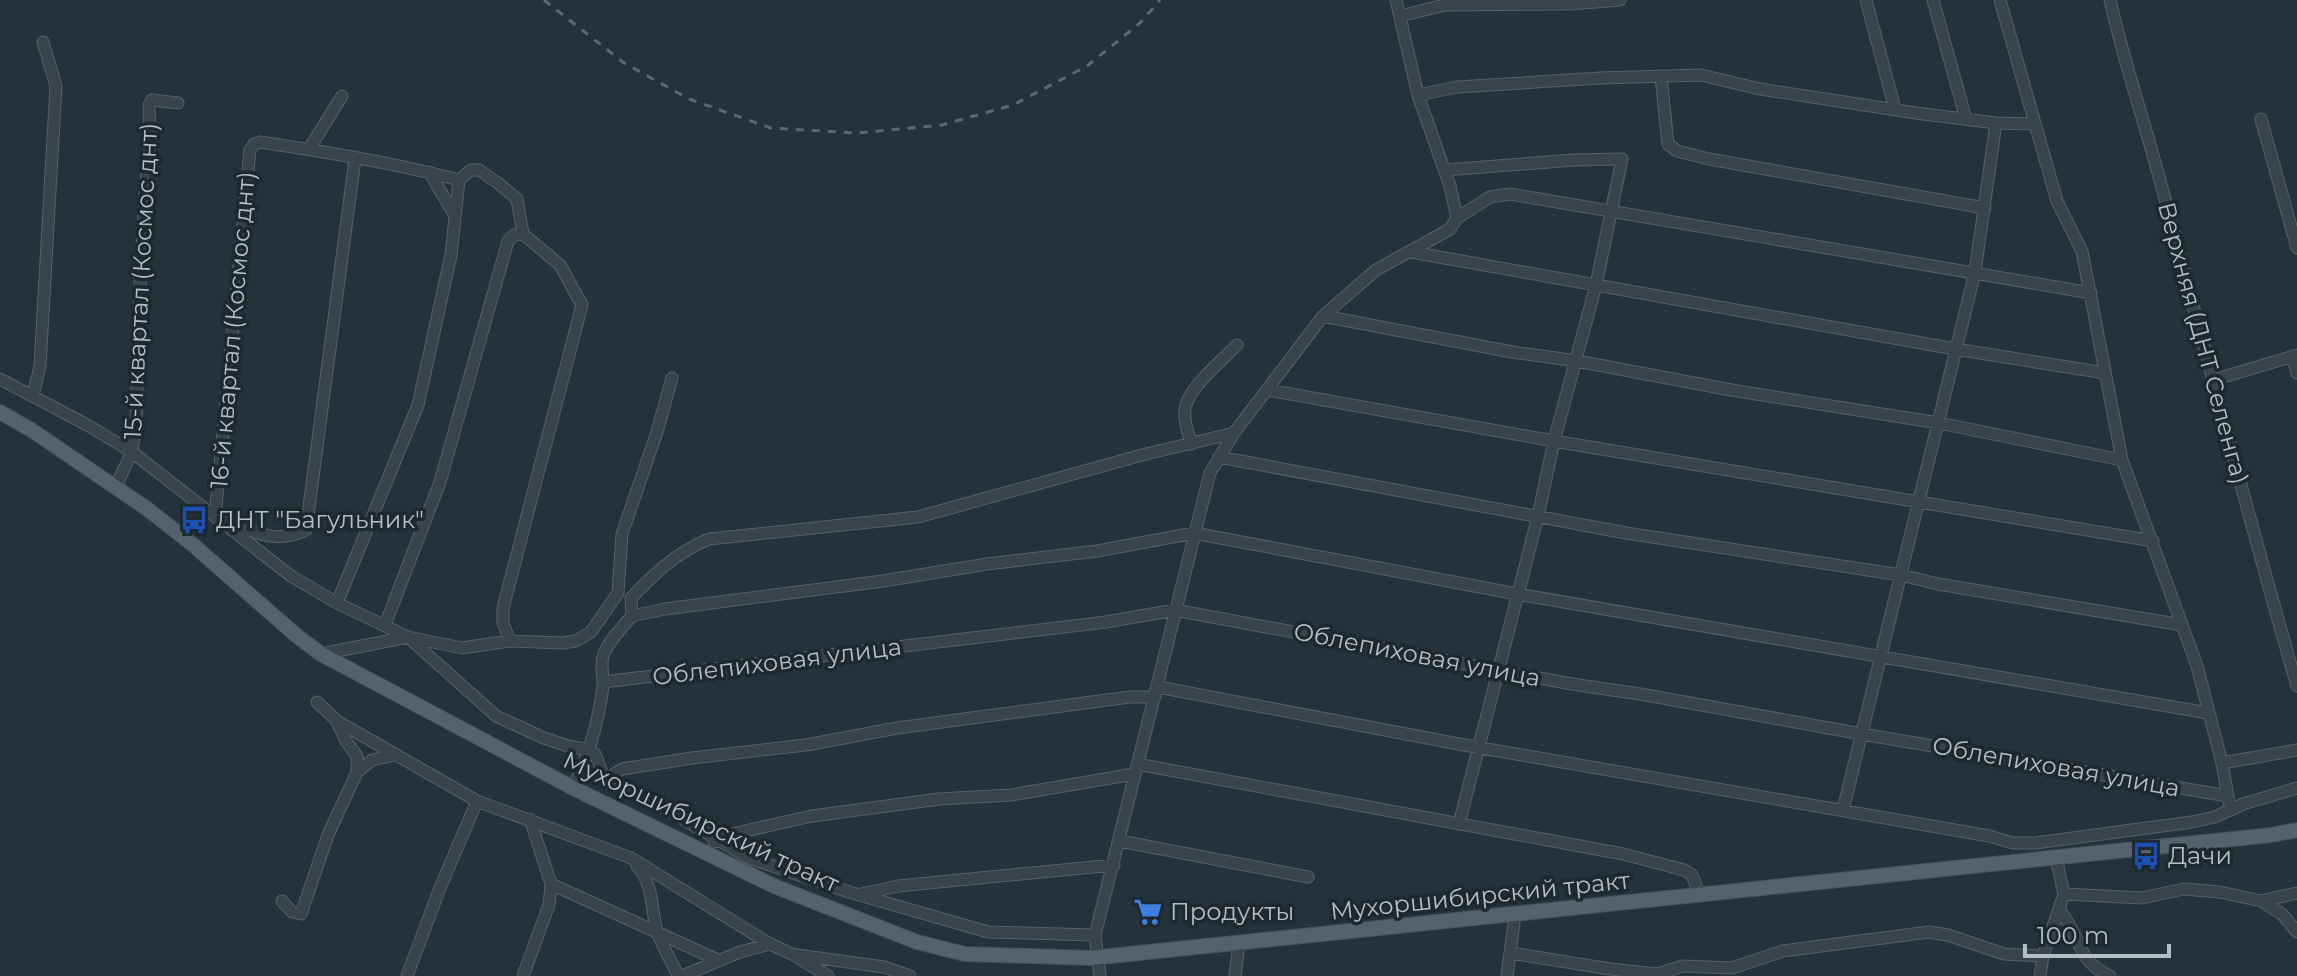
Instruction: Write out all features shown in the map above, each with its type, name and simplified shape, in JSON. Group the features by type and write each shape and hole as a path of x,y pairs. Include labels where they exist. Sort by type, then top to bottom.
{"main road":[{"name":"Мухоршибирский тракт","path":"0,412 116,486 168,524 321,654 573,788 774,886 917,942 965,954 1098,957 2059,858 2297,830"}],"street":[{"path":"1396,0 1418,95 1445,170 1457,218"},
{"path":"1400,16 1445,5 1570,4 1620,0"},
{"path":"1866,0 1895,109"},
{"path":"1933,0 1966,119"},
{"path":"2000,0 2057,201 2082,251 2122,460 2197,666 2222,763 2230,811"},
{"name":"Верхняя (ДНТ Селенга)","path":"2110,0 2260,560 2297,686"},
{"path":"33,395 40,366 56,86 43,42"},
{"path":"1418,95 1457,87 1701,75 1760,89 1895,109 1996,123 2035,124"},
{"path":"1661,76 1665,133 1668,144 1677,151 1985,208"},
{"path":"342,96 309,149 459,180"},
{"name":"15-й квартал (Космос днт)","path":"116,486 132,452 137,409 137,342 150,141 149,105 156,99 178,103"},
{"path":"2261,119 2297,248"},
{"path":"1843,810 1975,272 1996,123"},
{"name":"16-й квартал (Космос днт)","path":"215,514 250,150 260,142 309,149"},
{"path":"215,514 272,538 306,530 355,159"},
{"path":"1445,170 1622,159 1596,285 1459,824"},
{"path":"337,603 418,405 451,255 459,180 471,170 479,170 517,199 523,234 560,265 582,305 503,608 503,623 510,641"},
{"path":"429,172 455,214"},
{"path":"1100,976 1095,935 1210,473 1234,433 1323,316 1376,270 1450,229 1457,218 1490,197 1510,194 2091,293"},
{"path":"385,625 440,482 508,241 514,235 523,234"},
{"path":"1411,252 2105,373"},
{"path":"1323,316 1512,352 1939,423 2122,460"},
{"path":"1191,444 1185,419 1185,407 1190,395 1237,345"},
{"path":"2213,380 2294,356 2297,373"},
{"path":"321,654 408,637 462,648 510,641 563,643 576,641 591,632 618,593 622,534 672,378"},
{"path":"0,379 132,452 291,576 337,603 408,637 496,716 544,738 590,750 595,754 605,780 616,788 647,798 749,858 834,887 988,932 1095,935"},
{"path":"1268,390 2153,541"},
{"path":"632,616 631,598 672,559 688,547 709,539 918,517 1234,433"},
{"path":"1219,457 1626,533 1901,575 2182,625"},
{"path":"573,788 596,733 603,682 602,657 632,616 681,606 1097,551 1194,533 1517,594 2208,713"},
{"path":"618,593 631,598"},
{"name":"Облепиховая улица","path":"603,682 1091,624 1175,610 1498,670 2228,796"},
{"path":"605,780 622,769 806,745 897,728 1156,692 1843,810 2013,843 2035,843 2192,822 2297,788"},
{"path":"317,702 337,721 477,801 631,858 828,976"},
{"path":"282,901 292,912 301,914 328,835 357,772 357,756 337,721"},
{"path":"2222,763 2297,750"},
{"path":"357,772 372,760 394,755"},
{"path":"706,852 716,840 812,816 939,799 1011,795 1136,769 1623,854 1684,870 1692,875 1700,896"},
{"path":"407,976 477,801"},
{"path":"523,976 549,905 551,884 530,819"},
{"path":"2040,976 2043,956 2064,894 2059,858 2072,837"},
{"path":"1120,841 1308,877"},
{"path":"631,858 644,873 651,888 658,934 680,976 740,952 770,944"},
{"path":"861,894 898,886 1114,865"},
{"path":"551,884 720,961"},
{"path":"2064,894 2142,898 2184,889 2220,892 2261,901 2282,914 2297,932"},
{"path":"2261,901 2297,893"},
{"path":"2059,909 2068,921 2081,952 2092,966 2110,976"},
{"path":"1507,976 1515,915"},
{"path":"1511,953 1657,975 1683,966 1732,968 1783,951 1929,932 1948,935 2004,954 2043,956"},
{"path":"1235,976 1239,943"},
{"path":"792,954 884,967 910,976"}],"railway":[{"path":"544,0 624,63 689,99 771,128 857,133 942,125 1013,105 1087,66 1140,23 1160,0"}],"place":[{"name":"ДНТ \"Багульник\"","path":"194,520"},
{"name":"Дачи","path":"2146,856"},
{"name":"Продукты","path":"1148,912"}]}
